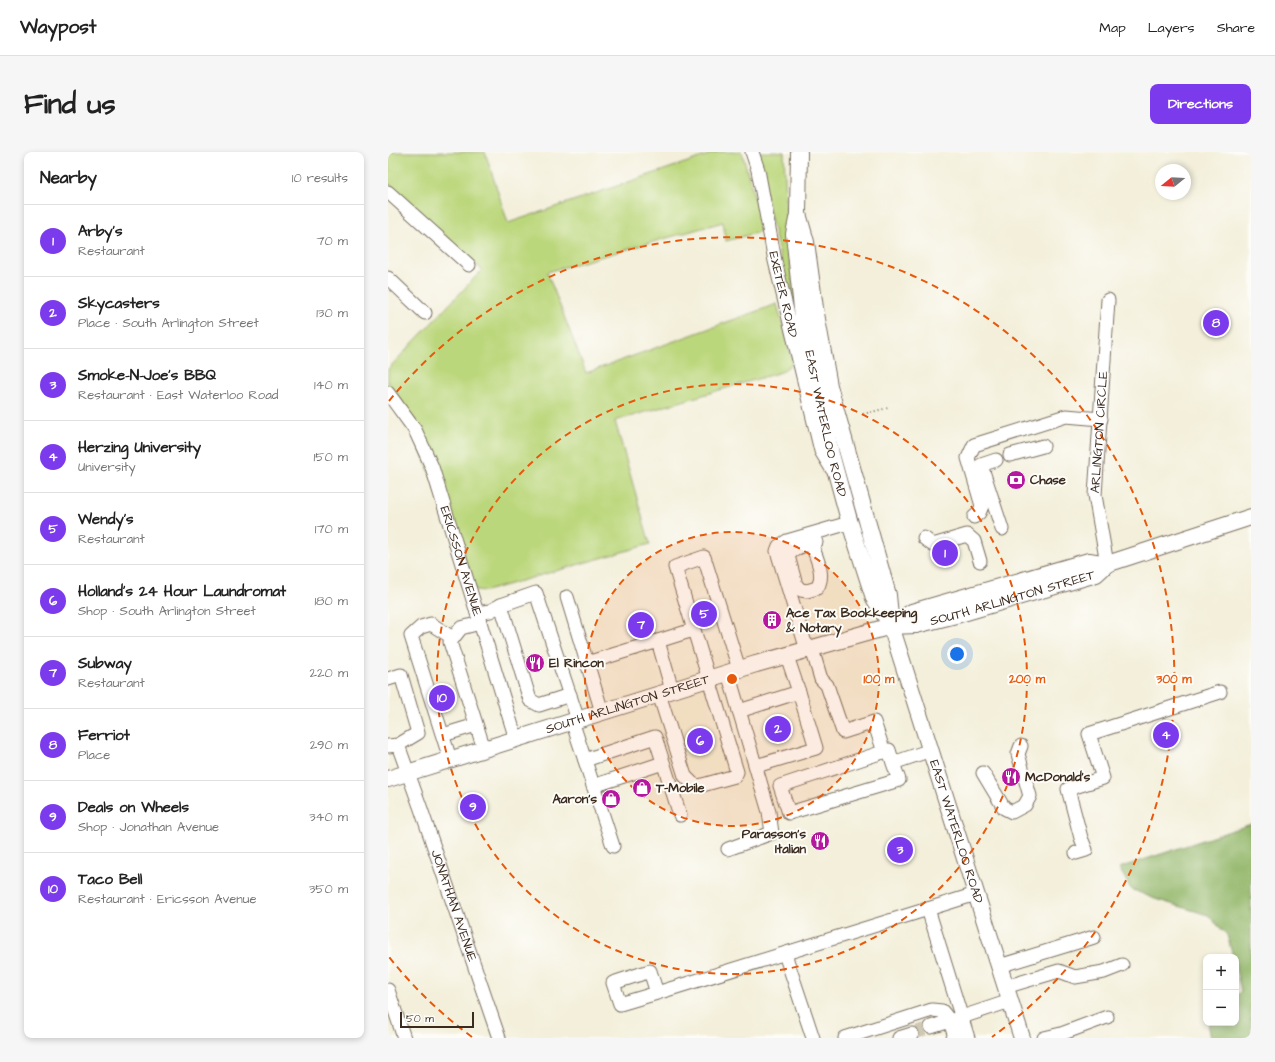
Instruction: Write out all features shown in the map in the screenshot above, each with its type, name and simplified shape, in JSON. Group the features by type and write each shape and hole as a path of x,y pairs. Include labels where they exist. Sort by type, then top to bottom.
{"main road":[{"name":"EAST WATERLOO ROAD","path":"799,152 798,214 794,234 803,318 814,376 849,523 874,598 891,626"},
{"name":"EAST WATERLOO ROAD","path":"798,214 806,242 814,308 829,386 888,595 891,626 1022,1038"},
{"name":"SOUTH ARLINGTON STREET","path":"388,779 733,671 891,626 916,625 961,614 1096,574 1107,564 1251,517"}],"street":[{"name":"EXETER ROAD","path":"752,152 758,170 775,260 821,451 838,480"},
{"path":"388,192 469,265"},
{"path":"388,278 425,313"},
{"name":"ARLINGTON CIRCLE","path":"1107,564 1095,495 1108,300"},
{"name":"ERICSSON AVENUE","path":"388,393 415,430 432,467 516,739"},
{"path":"974,517 982,506 968,458 974,445 1066,416 1101,419"},
{"path":"1010,455 1043,446"},
{"path":"996,460 982,465 1002,529"},
{"path":"849,523 814,539 787,541 780,546 777,552 809,649 821,679 827,685 843,732 874,722 884,752"},
{"path":"924,538 933,545 967,535 974,541 980,561"},
{"path":"793,603 816,597 824,589 828,579 814,539"},
{"path":"658,641 666,692 685,776 693,784 699,786 735,776 737,772 707,679 675,567 704,557 733,671 739,710 769,812 772,833 728,849"},
{"path":"484,749 450,642 461,628 490,611 501,605 536,593 570,695 584,760 613,846"},
{"path":"567,597 602,712"},
{"path":"501,605 530,700 539,705 570,695"},
{"path":"450,759 433,711 411,636 421,628 431,624 453,638"},
{"path":"587,663 693,630"},
{"path":"756,766 816,748 787,656"},
{"path":"388,679 401,675 418,733 393,745"},
{"path":"739,710 799,692"},
{"path":"1076,853 1086,850 1081,838 1068,789 1102,778 1090,734 1220,692"},
{"path":"443,736 476,725"},
{"path":"584,760 655,737 680,815"},
{"name":"JONATHAN AVENUE","path":"393,745 408,773 499,1038"},
{"path":"983,773 1004,808 1012,812 1025,805 1030,796 1018,754 1021,746"},
{"path":"889,750 893,763 899,780 789,813 780,786 889,750"},
{"path":"893,763 931,750"},
{"path":"593,786 663,763"},
{"path":"657,993 976,894"},
{"path":"928,909 957,1030"},
{"path":"999,966 1094,937"},
{"path":"785,954 813,1038"},
{"path":"932,1032 957,1030 1008,994 1059,971 1076,977 1104,972 1122,965"},
{"path":"388,990 404,1038"},
{"path":"845,1038 932,1010 942,1012 957,1030"},
{"path":"1044,1038 1061,1034 1107,1017"},
{"path":"899,1038 912,1034"}],"path":[{"path":"863,414 888,408"}],"green space":[{"path":"388,152 485,152 508,223 717,152 742,152 763,229 756,233 726,241 723,222 547,272 586,373 777,304 793,363 781,372 615,421 650,544 486,591 476,590 400,399 388,385 388,369 482,270 388,183"},
{"path":"756,152 784,152 788,248 805,367"},
{"path":"1251,824 1251,1038 1211,1038 1209,1026 1239,1026 1239,993 1241,991 1239,983 1239,954 1232,954 1227,935 1208,915 1155,899 1131,889 1119,868"}],"tunnel":[{"path":"912,1034 931,1027"}],"place":[{"name":"Ferriot","path":"1216,323"},
{"name":"Chase","path":"1016,480"},
{"name":"Arby's","path":"945,553"},
{"name":"Wendy's","path":"704,614"},
{"name":"Ace Tax Bookkeeping & Notary","path":"772,620"},
{"name":"Subway","path":"641,625"},
{"name":"El Rincon","path":"535,663"},
{"name":"Taco Bell","path":"442,698"},
{"name":"Skycasters","path":"778,729"},
{"name":"Herzing University","path":"1166,735"},
{"name":"Holland's 24 Hour Laundromat","path":"700,741"},
{"name":"McDonald's","path":"1011,777"},
{"name":"T-Mobile","path":"642,788"},
{"name":"Aaron's","path":"611,799"},
{"name":"Deals on Wheels","path":"473,807"},
{"name":"Parasson's Italian","path":"820,841"},
{"name":"Smoke-N-Joe's BBQ","path":"900,850"}]}
